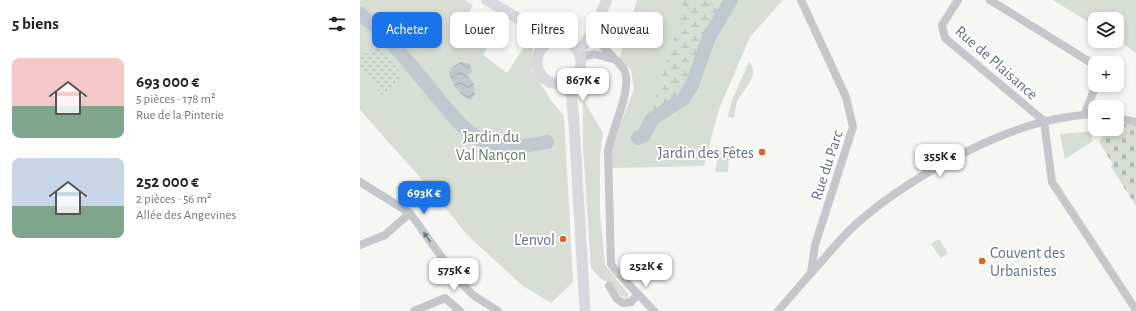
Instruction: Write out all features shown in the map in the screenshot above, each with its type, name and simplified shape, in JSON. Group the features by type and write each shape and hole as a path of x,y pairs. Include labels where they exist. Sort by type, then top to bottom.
{"main road":[{"path":"487,0 517,18"},
{"path":"578,39 588,30 603,3"},
{"path":"542,48 537,59 540,73 551,82 558,84 570,82 579,71 580,55 586,44"},
{"path":"574,48 580,55"},
{"path":"570,82 574,124 585,311"},
{"path":"558,84 569,107 574,124"}],"street":[{"name":"Rue du Parc","path":"801,0 846,96 853,127 815,245 811,273"},
{"name":"Rue de Plaisance","path":"958,0 942,25 945,38 1044,121"},
{"path":"990,0 1088,63"},
{"path":"604,48 622,68 627,79 625,92 610,138 608,151 611,264 654,311"},
{"path":"580,55 594,54 614,59"},
{"path":"1085,113 1093,92"},
{"path":"778,311 854,226 903,188 975,148 1044,121 1088,114"},
{"path":"1124,119 1136,122"},
{"path":"1044,121 1052,182 1136,310"},
{"path":"360,182 410,213 458,280 484,308 498,311"},
{"path":"360,245 385,235 410,213"},
{"path":"608,286 616,299 623,303 631,302 638,294"},
{"path":"414,311 445,298 460,311"}],"green space":[{"name":"Jardin du Val Nançon","path":"360,0 465,0 473,5 469,12 450,12 450,48 487,48 483,55 507,73 523,48 533,48 532,70 552,102 564,116 573,282 551,303 523,286 467,235 434,193 360,110"},
{"path":"637,0 783,0 750,37 719,109 704,166 612,168 612,145 634,89 631,70 619,59 622,48 663,48 663,12 633,12"},
{"path":"684,0 737,0 709,51 692,94 684,102 656,119 652,118 655,97 680,21"},
{"path":"1053,0 1136,0 1136,53 1124,44 1124,12 1088,12 1088,22"},
{"path":"372,48 382,48 404,78 383,96 360,69 360,59"},
{"path":"749,62 753,72 752,77 737,102 734,118 728,117 732,100"},
{"path":"583,99 603,133 600,155 600,212 605,265 629,295 626,298 621,296 613,286 600,278 591,268 583,147"},
{"path":"1124,124 1136,126 1136,206 1111,167 1113,164 1099,142 1103,136 1124,136"},
{"path":"1088,132 1088,136 1092,136 1091,139 1093,141 1065,159 1060,134"},
{"path":"719,150 729,152 728,172 715,172"},
{"path":"939,239 948,253 941,258 931,244"}],"water":[{"path":"461,62 470,64 472,72 467,75 474,84 475,95 470,100 466,98 453,84 449,71"}],"waterway":[{"path":"638,138 644,135 652,119 684,98 692,85 709,37 731,0"},
{"path":"360,14 383,34 455,119 470,133 482,140 497,145 523,146 547,142"}],"place":[{"name":"Jardin des Fêtes","path":"762,152"},
{"name":"L'envol","path":"563,239"},
{"name":"Couvent des Urbanistes","path":"982,261"}]}
